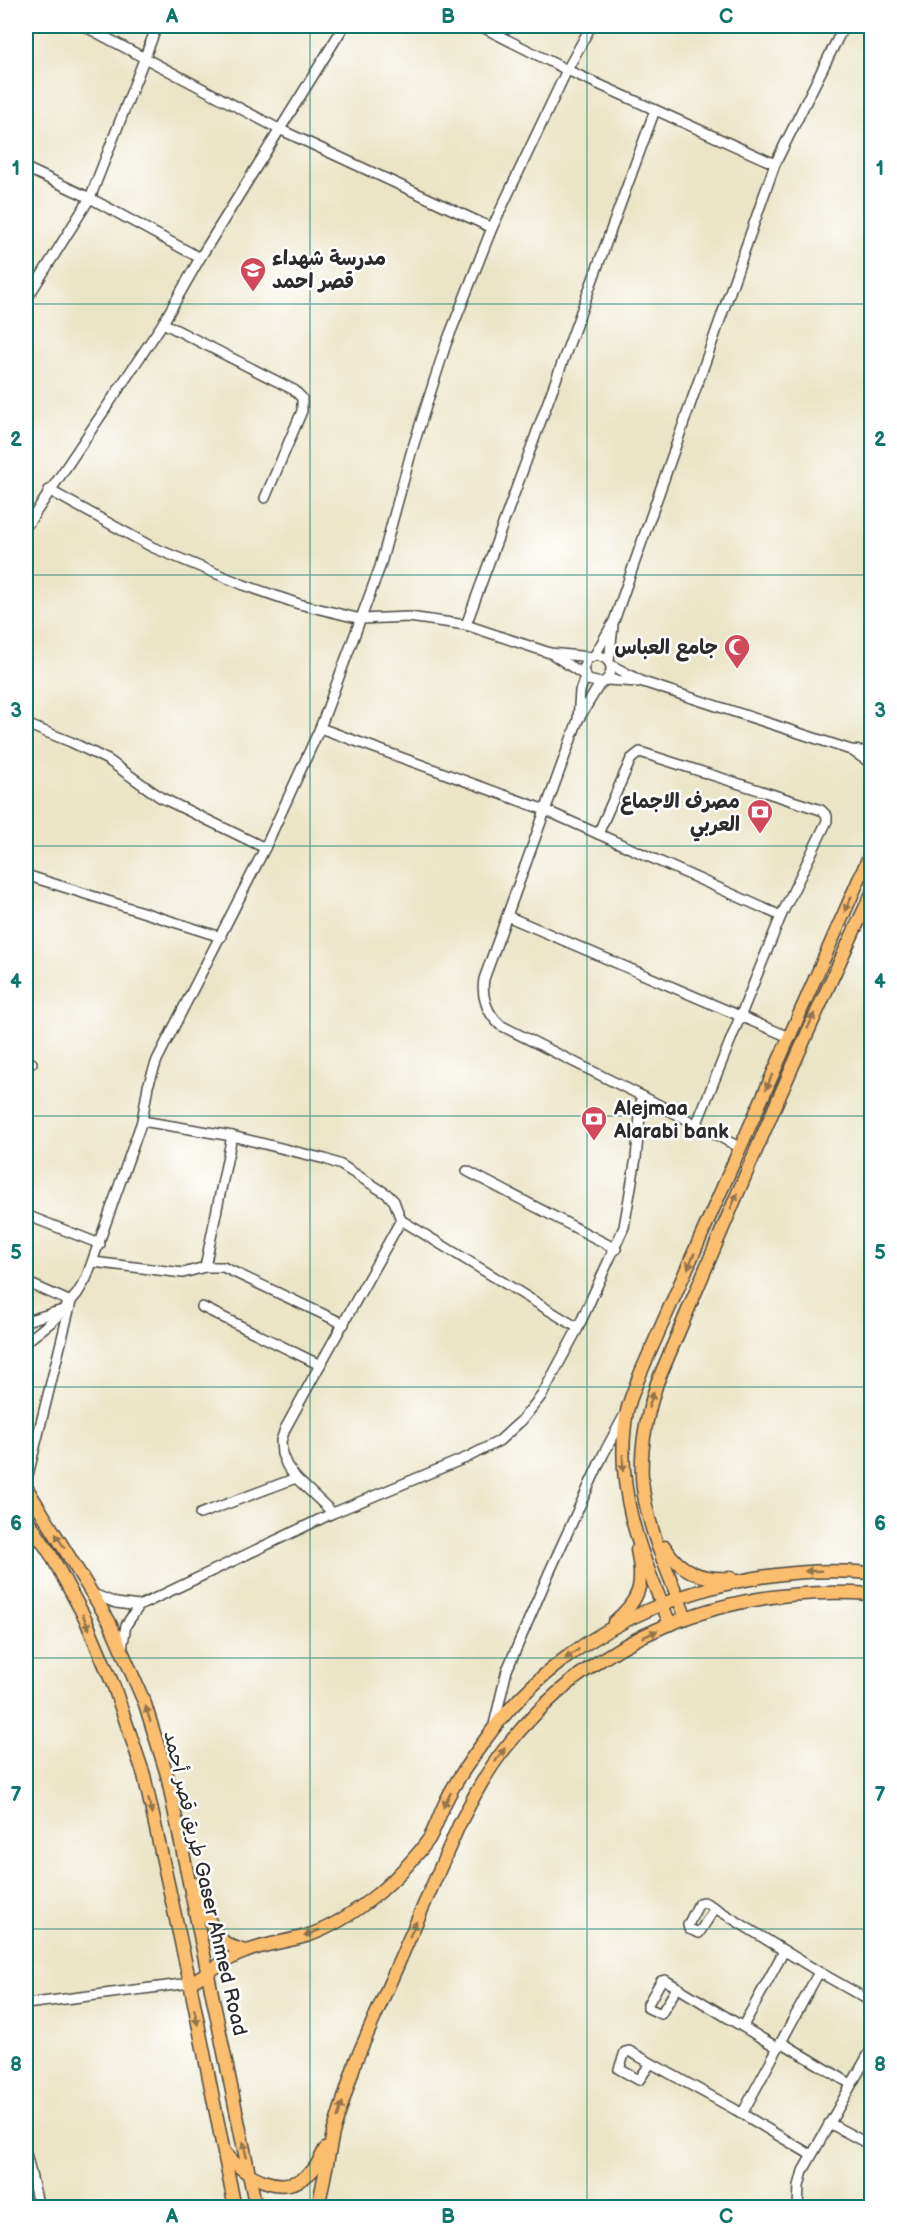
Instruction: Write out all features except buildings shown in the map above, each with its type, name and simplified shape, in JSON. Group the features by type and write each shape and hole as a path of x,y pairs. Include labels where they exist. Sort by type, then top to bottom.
{"main road":[{"path":"190,1983 245,1951 308,1935 350,1913 380,1892 416,1856 431,1836 447,1799 493,1729 512,1705 538,1680 627,1611 639,1594 639,1562 623,1477 623,1445 628,1409 641,1372 872,850"},
{"path":"686,1618 647,1512 642,1479 642,1454 647,1414 657,1383 811,1021 872,893"},
{"name":"طريق قصر أحمد Gaser Ahmed Road","path":"26,1485 93,1594 122,1649 145,1704 166,1775 187,1870 256,2208"},
{"path":"628,1505 670,1624"},
{"path":"647,1512 672,1559 685,1570 701,1577 718,1579 828,1571 872,1573"},
{"name":"طريق قصر أحمد Gaser Ahmed Road","path":"26,1517 51,1556 85,1618 114,1687 144,1775 190,1983 235,2208"},
{"path":"601,1633 678,1599 759,1576"},
{"path":"318,2208 333,2133 356,2060 459,1826 478,1788 502,1752 554,1695 580,1674 611,1653 670,1624 765,1597 829,1591 872,1594"},
{"path":"187,1870 213,1928 227,1944 245,1951"},
{"path":"224,2152 236,2166 250,2176 268,2183 282,2184 298,2180 311,2173 333,2133"}],"street":[{"path":"84,26 279,129 492,228"},
{"path":"26,300 90,198 157,26"},
{"path":"26,527 163,323 200,258 344,26"},
{"path":"480,26 567,70 775,164"},
{"path":"26,1342 55,1319 86,1279 142,1121 148,1086 157,1060 265,848 320,728 380,567 411,453 446,344 492,228 567,70 591,26"},
{"path":"578,720 584,664 592,656 614,621 775,164 844,26"},
{"path":"466,625 655,110"},
{"path":"26,168 90,198 200,258"},
{"path":"163,323 294,390 302,398 302,411 265,498"},
{"path":"49,490 152,547 244,585 299,604 361,619 409,617 466,625 550,653 605,657 610,663 643,682 851,750 872,752"},
{"path":"614,621 611,671 578,720 482,989 487,1006 500,1025 697,1123 741,1148"},
{"path":"550,653 592,683 643,682"},
{"path":"26,723 108,760 160,796 265,848"},
{"path":"320,728 545,810 781,916"},
{"path":"851,750 872,764"},
{"path":"598,834 631,759 640,752 821,810 827,816 827,821 781,916 697,1123"},
{"path":"26,875 221,937"},
{"path":"507,916 789,1037"},
{"path":"122,1649 126,1625 139,1606 333,1513 468,1457 499,1441 522,1420 542,1395 578,1328 624,1227 631,1196 642,1096"},
{"path":"142,1121 232,1136 312,1155 341,1165 387,1194 394,1201 401,1220 578,1328"},
{"path":"205,1267 232,1136"},
{"path":"467,1171 615,1249"},
{"path":"26,1215 100,1244"},
{"path":"333,1513 296,1478 287,1466 282,1454 281,1441 285,1429 401,1220"},
{"path":"93,1262 183,1273 205,1267 223,1266 345,1324"},
{"path":"26,1282 70,1302"},
{"path":"26,1485 70,1302"},
{"path":"202,1307 320,1365"},
{"path":"26,1321 63,1310"},
{"path":"493,1729 501,1691 512,1660 603,1455 628,1409"},
{"path":"200,1514 296,1478"},
{"path":"26,1551 36,1533"},
{"path":"93,1594 116,1603 139,1606"},
{"path":"715,1908 872,2002"},
{"path":"743,2026 784,1951"},
{"path":"742,2114 819,1972"},
{"path":"26,2004 190,1983"},
{"path":"677,1988 851,2084"},
{"path":"798,2208 799,2186 803,2171 872,2048"},
{"path":"650,2064 811,2155"},
{"path":"829,2123 872,2146"},
{"path":"26,2153 39,2208"}],"place":[{"name":"مدرسة شهداء قصر احمد","path":"253,293"},
{"name":"جامع العباس","path":"737,670"},
{"name":"مصرف الاجماع العربي","path":"760,835"},
{"name":"Alejmaa Alarabi bank","path":"594,1142"}]}
